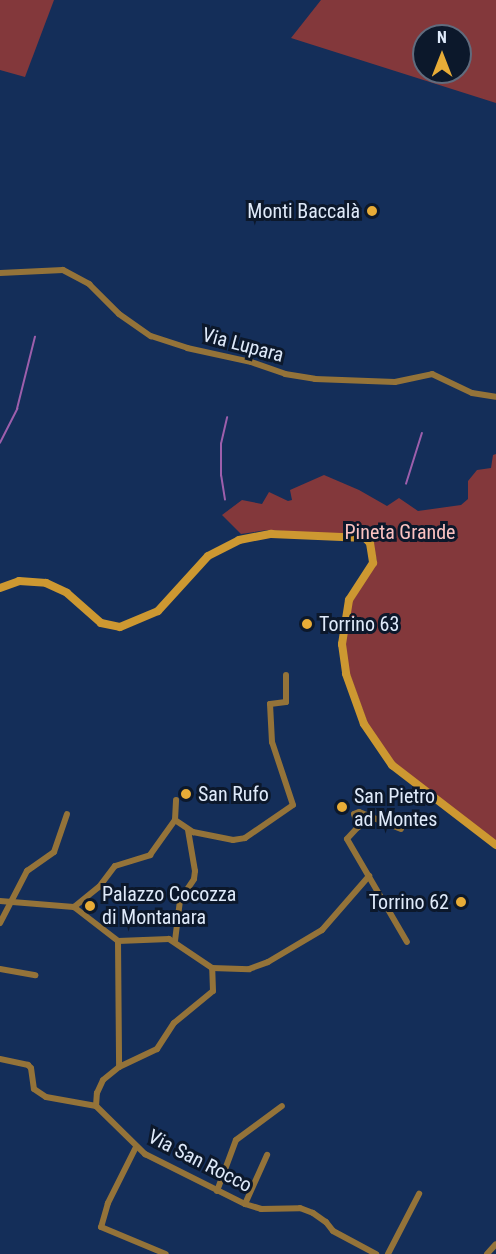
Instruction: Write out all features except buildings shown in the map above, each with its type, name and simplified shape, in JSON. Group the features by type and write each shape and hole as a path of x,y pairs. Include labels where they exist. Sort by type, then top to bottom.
{"street":[{"name":"Via Lupara","path":"0,273 63,270 89,284 119,314 151,336 285,374 315,379 394,382 432,374 472,393 496,397"},
{"path":"0,588 19,581 46,583 67,593 100,623 120,627 143,620 158,611 208,556 239,540 271,534 365,538 370,543 373,563 349,600 342,644 346,674 364,724 392,765 496,846"},
{"path":"175,820 188,830 239,839 257,831 292,805 272,742 270,704 286,702 286,675"},
{"path":"74,907 99,887 115,866 150,855 175,820 176,800"},
{"path":"401,829 361,812 354,814 359,825 348,841 407,942"},
{"path":"0,923 21,887 27,871 54,852 67,814"},
{"path":"175,941 180,900 194,879 195,871 188,830"},
{"path":"0,901 74,907 118,941 175,941 212,968 239,970 268,962 322,930 369,876"},
{"path":"118,941 119,1067"},
{"path":"0,1059 28,1065 31,1068 34,1089 46,1097 96,1106 100,1085 119,1067 157,1049 174,1023 213,991 212,968"},
{"path":"0,969 35,975"},
{"name":"Via San Rocco","path":"96,1106 136,1148 217,1191 261,1209 305,1210 320,1216 333,1231 376,1254"},
{"path":"217,1191 236,1140 282,1106"},
{"path":"136,1148 108,1203 101,1227 165,1254"},
{"path":"245,1204 267,1155"},
{"path":"388,1254 419,1194"},
{"path":"487,1254 496,1244"}],"green space":[{"path":"0,0 54,0 25,77 0,70"},
{"path":"321,0 496,0 496,103 436,84 472,84 472,24 412,24 412,76 291,38"},
{"name":"Pineta Grande","path":"496,454 496,842 397,767 369,727 349,672 345,646 350,605 377,562 372,539 368,536 267,530 241,534 222,515 242,500 262,504 269,492 288,501 292,500 290,490 324,475 359,490 387,506 399,498 418,511 461,505 468,499 468,481 477,470 491,468 493,455"}],"waterway":[{"path":"0,443 17,409 35,337"},
{"path":"225,500 221,476 221,444 227,418"},
{"path":"406,484 422,433"}],"place":[{"name":"Monti Baccalà","path":"372,211"},
{"name":"Torrino 63","path":"307,624"},
{"name":"San Rufo","path":"186,794"},
{"name":"San Pietro ad Montes","path":"342,807"},
{"name":"Torrino 62","path":"461,902"},
{"name":"Palazzo Cocozza di Montanara","path":"90,906"}]}
